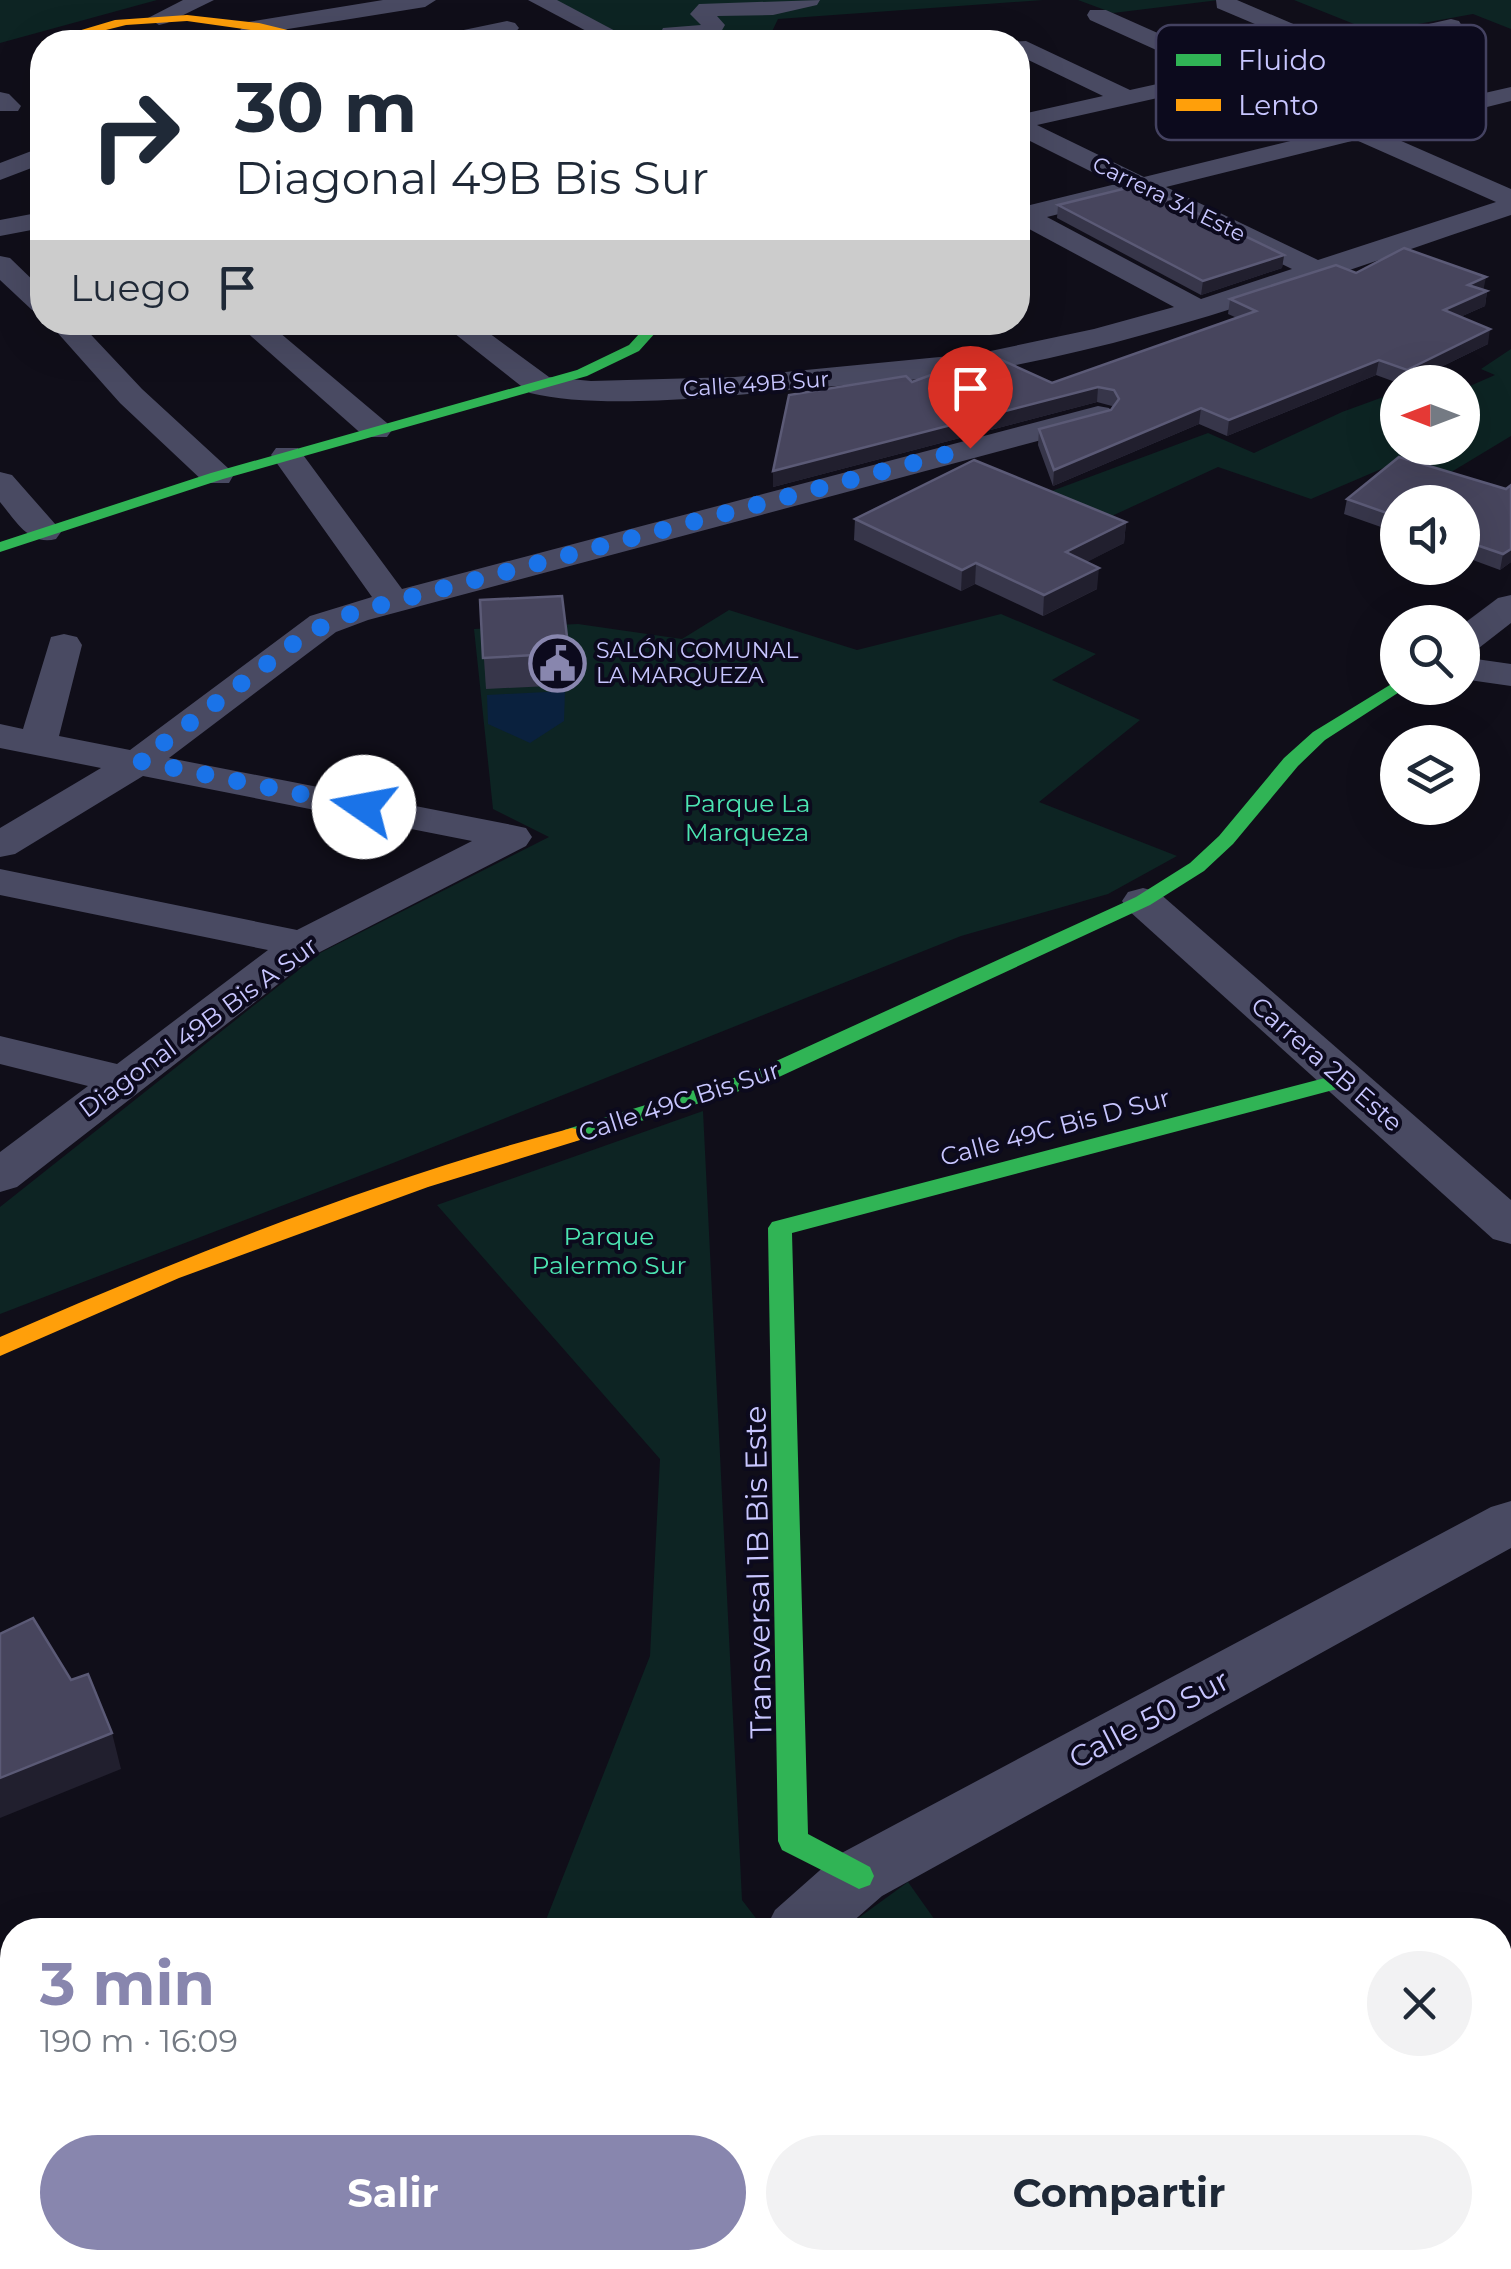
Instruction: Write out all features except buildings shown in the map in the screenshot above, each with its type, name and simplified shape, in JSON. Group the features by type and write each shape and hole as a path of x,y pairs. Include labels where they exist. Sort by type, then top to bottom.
{"street":[{"path":"99,30 159,18 203,0"},
{"path":"277,30 425,0"},
{"path":"539,0 600,30"},
{"path":"711,30 714,25 701,14 707,9 773,8 808,0"},
{"path":"1225,3 1276,25"},
{"path":"1098,15 1156,41"},
{"path":"159,18 225,30"},
{"path":"498,30 508,28"},
{"path":"1030,52 1127,98"},
{"path":"1030,121 1156,91"},
{"path":"1486,100 1511,94"},
{"path":"1486,114 1496,119"},
{"name":"Carrera 3A Este","path":"1030,130 1320,272"},
{"path":"1030,220 1140,186 1327,140"},
{"path":"1376,140 1511,203"},
{"path":"0,172 30,160"},
{"name":"Calle 49B Sur","path":"0,547 288,455 541,386 640,391 735,386 981,362 1099,337 1320,272 1511,203"},
{"path":"0,228 30,222"},
{"path":"1030,226 1052,231 1200,309"},
{"path":"0,264 28,294"},
{"path":"74,335 131,396 218,476"},
{"path":"264,335 376,430"},
{"path":"472,335 541,386 623,355 640,335"},
{"path":"0,845 140,761 306,634 355,612 1098,415"},
{"path":"288,455 394,602"},
{"path":"0,482 44,532"},
{"path":"1480,629 1511,606"},
{"path":"64,645 19,739 140,761"},
{"path":"1480,671 1511,675"},
{"name":"Calle 49C Bis Sur","path":"0,1347 172,1272 402,1188 758,1078 1143,902 1197,867 1226,840 1319,736 1380,697"},
{"name":"Diagonal 49B Bis A Sur","path":"0,1176 303,944 512,837 140,761"},
{"path":"0,882 303,944"},
{"name":"Carrera 2B Este","path":"1143,902 1511,1227"},
{"path":"0,1050 123,1080"},
{"name":"Calle 49C Bis D Sur","path":"780,1228 1344,1080"},
{"name":"Transversal 1B Bis Este","path":"780,1228 794,1841 859,1876"},
{"name":"Calle 50 Sur","path":"812,1918 859,1876 1511,1522"}],"green space":[{"path":"0,0 157,0 47,30 30,30 30,35 0,43"},
{"path":"545,0 1043,0 778,19 773,30 596,30"},
{"path":"1078,0 1219,0 1113,13"},
{"path":"1294,0 1511,0 1511,29 1473,14 1412,25 1356,25"},
{"path":"1511,349 1511,436 1480,455 1480,382 1495,375 1481,369"},
{"path":"1380,398 1380,465 1391,465 1311,499 1218,467 1036,551 971,521 1208,433 1254,453"},
{"path":"1411,465 1463,465 1443,477"},
{"name":"Parque La Marqueza","path":"729,610 857,650 1001,614 1096,654 1052,680 1140,720 1039,802 1177,856 1108,894 961,936 393,1163 0,1314 0,1207 320,953 549,837 493,809 474,629 578,624 682,639"},
{"name":"Parque Palermo Sur","path":"703,1111 742,1900 756,1918 547,1918 650,1656 660,1459 437,1205"},
{"path":"908,1882 934,1918 858,1918"}],"water":[{"path":"565,691 564,721 530,743 488,724 487,695"}],"traffic: fast":[{"path":"0,547 217,476 582,373 634,348 646,335"},
{"path":"572,1135 758,1078 1143,901 1197,867 1226,840 1291,762 1319,736 1380,697"},
{"path":"859,1876 793,1841 780,1228 1344,1080"}],"traffic: slow":[{"path":"89,30 162,18 211,20 277,30"},
{"path":"0,1347 171,1272 420,1182 572,1135"}],"place":[{"name":"SALÓN COMUNAL LA MARQUEZA","path":"557,663"}],"route":[{"path":"364,807 140,761 306,634 355,612 970,448"}]}
